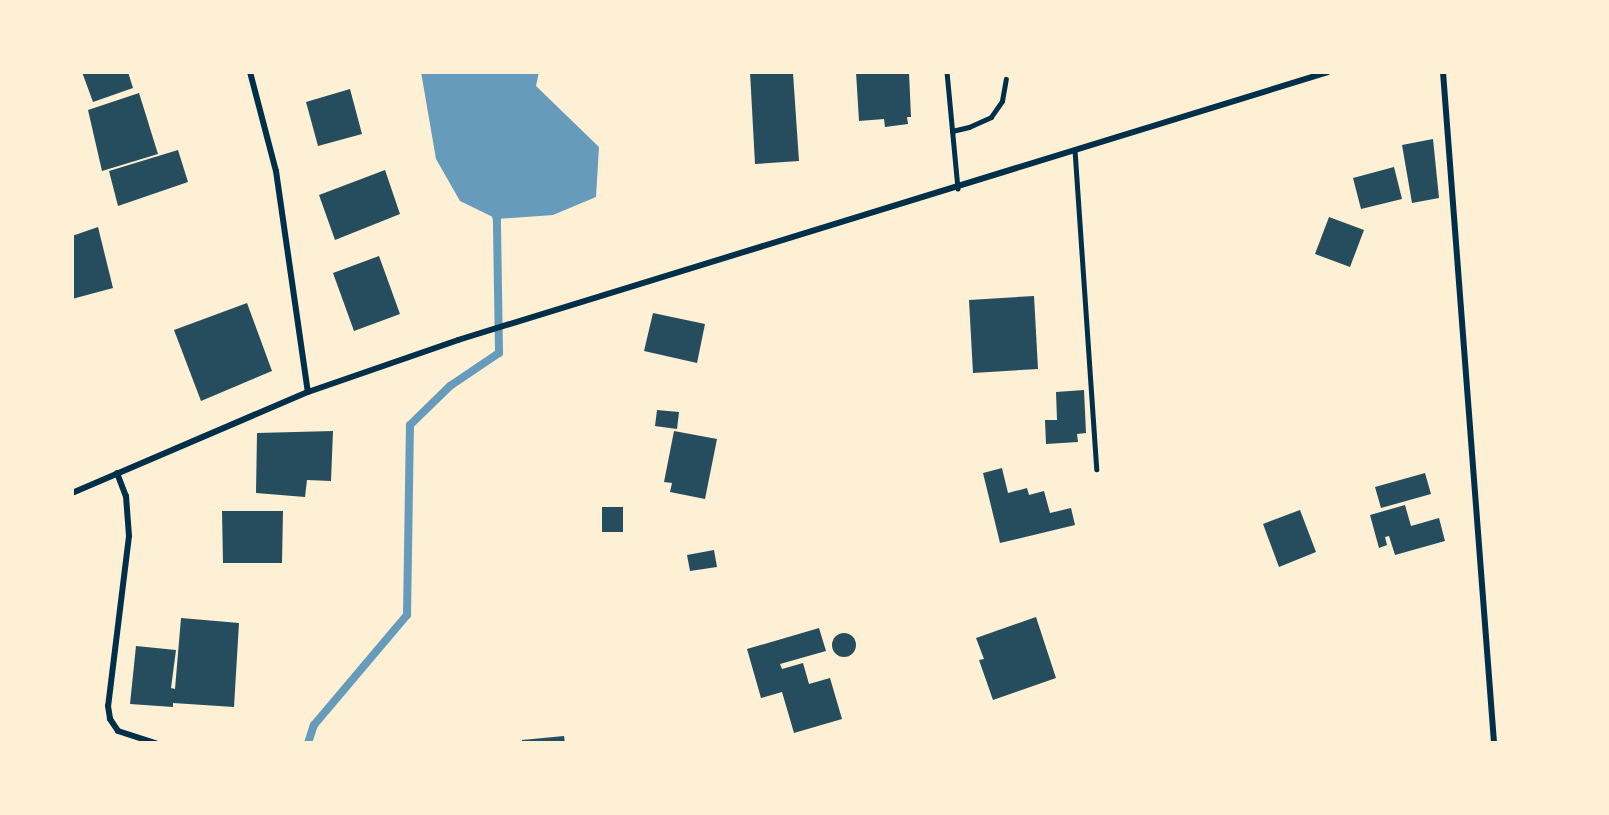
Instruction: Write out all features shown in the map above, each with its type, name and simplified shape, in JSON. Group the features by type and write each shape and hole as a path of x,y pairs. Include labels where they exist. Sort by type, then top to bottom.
{"street":[{"path":"250,72 276,171 308,392"},
{"path":"72,493 308,392 482,332 958,188 1328,72"},
{"path":"1443,72 1494,743"},
{"path":"117,473 126,496 129,536 108,706 110,718 118,731 156,743"}],"lane":[{"path":"947,72 958,188"},
{"path":"952,131 969,127 991,117 1002,101 1006,79"},
{"path":"1076,150 1097,469"}],"water":[{"path":"421,72 539,72 536,86 599,147 596,197 553,215 497,219 460,201 436,159"}],"building":[{"path":"82,72 128,72 133,88 93,102"},
{"path":"750,72 793,73 799,161 755,164"},
{"path":"856,72 909,72 911,117 907,117 908,124 885,127 884,119 859,121"},
{"path":"350,89 362,134 318,146 306,102"},
{"path":"139,93 158,154 102,171 88,110"},
{"path":"1433,139 1439,198 1412,203 1402,145"},
{"path":"178,150 188,182 118,206 109,171"},
{"path":"1394,167 1402,199 1361,209 1353,178"},
{"path":"385,170 400,214 335,240 319,195"},
{"path":"1329,217 1364,230 1350,267 1315,254"},
{"path":"98,227 113,288 72,299 72,236"},
{"path":"379,256 400,314 354,331 333,273"},
{"path":"1034,296 1038,369 973,373 969,300"},
{"path":"247,303 272,371 201,401 174,330"},
{"path":"653,313 705,324 697,363 644,351"},
{"path":"1084,390 1086,433 1077,434 1078,442 1046,444 1045,420 1057,420 1056,392"},
{"path":"657,410 679,412 677,429 655,426"},
{"path":"333,431 331,481 307,480 305,497 256,493 257,433"},
{"path":"674,431 717,439 705,499 670,492 672,483 664,482"},
{"path":"1002,468 1008,493 1027,488 1029,495 1044,491 1050,513 1071,508 1075,525 1000,543 983,473"},
{"path":"1425,473 1431,494 1381,508 1375,487"},
{"path":"1405,505 1411,526 1439,518 1445,541 1395,555 1389,536 1385,537 1387,545 1379,548 1370,515"},
{"path":"602,507 623,507 623,532 602,532"},
{"path":"1300,510 1316,552 1279,567 1263,524"},
{"path":"222,511 283,511 282,563 223,563"},
{"path":"714,550 717,567 690,571 687,555"},
{"path":"1036,617 1056,678 993,700 979,660 984,659 976,638"},
{"path":"181,618 239,623 234,707 173,703 173,707 130,704 136,646 176,650 171,688 175,689"},
{"path":"819,628 826,651 780,664 782,669 803,663 809,684 830,678 842,719 794,733 782,692 761,698 747,649"},
{"path":"844,633 852,637 856,645 852,653 844,657 836,653 832,645 836,637"},
{"path":"564,736 565,743 522,743 522,740"}],"waterway":[{"path":"308,743 314,725 407,615 410,425 450,386 499,353 497,219 494,211"}]}
